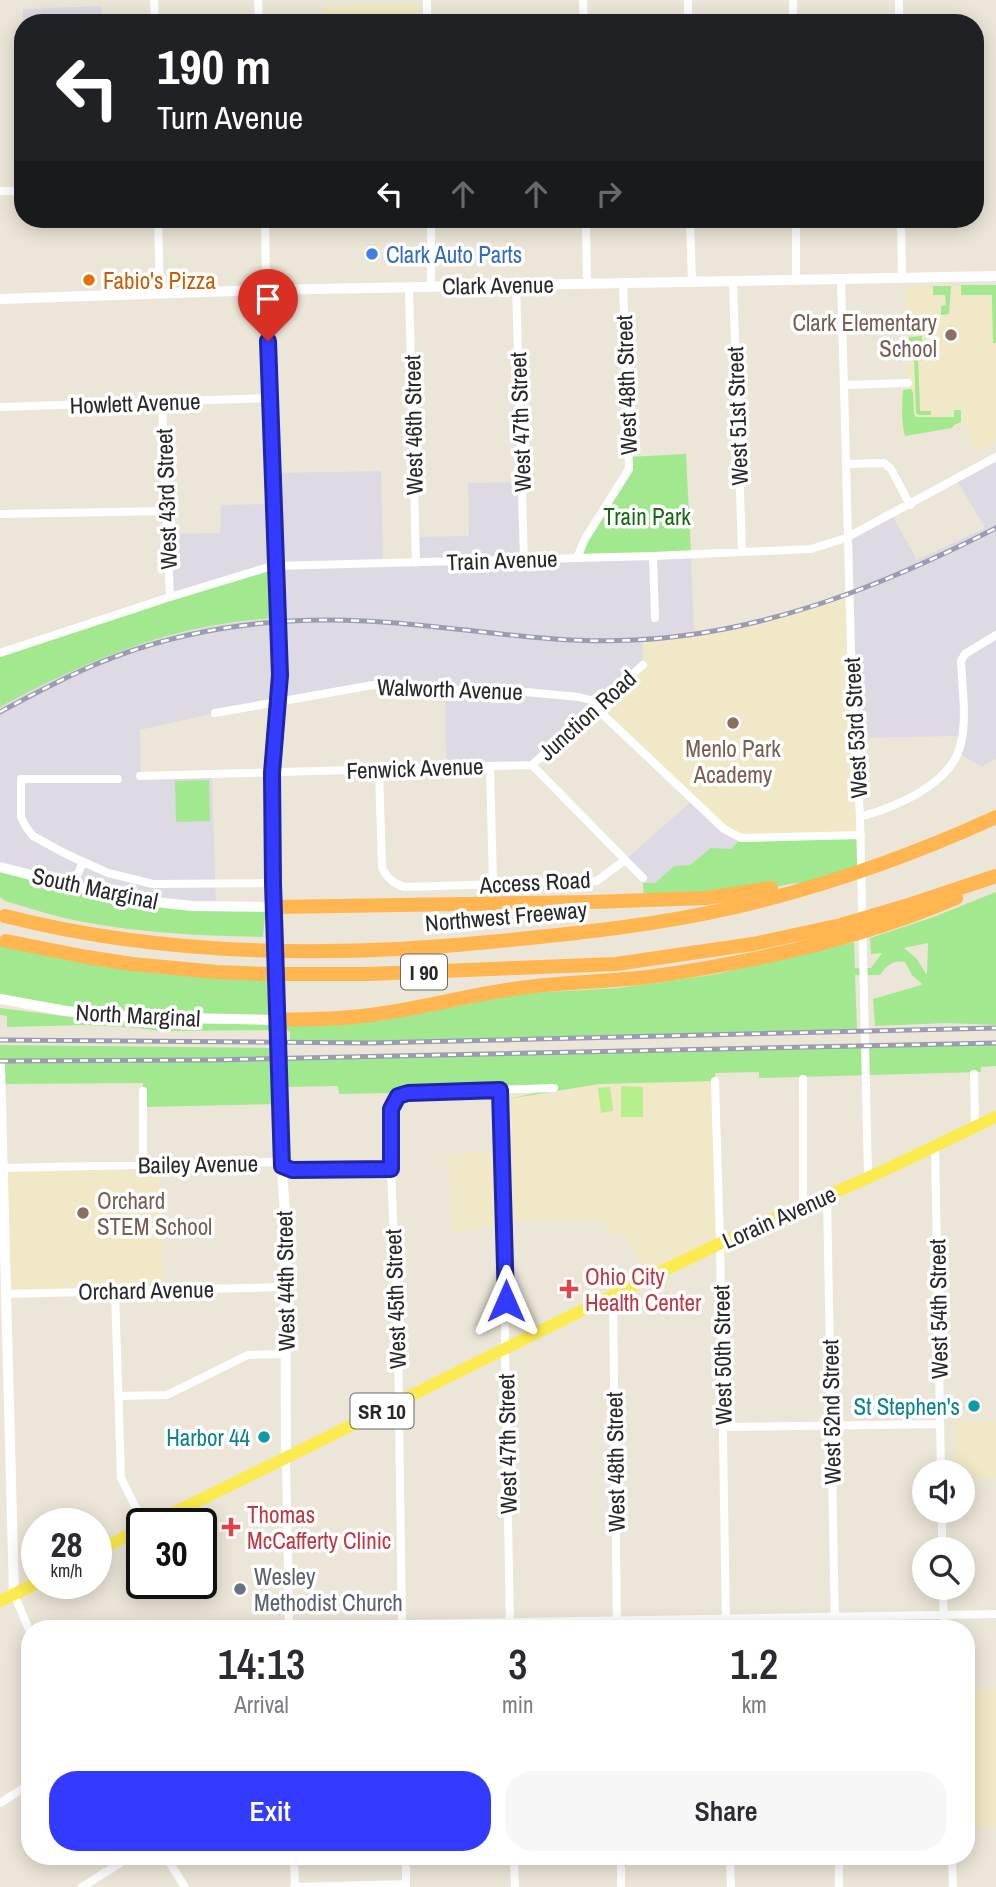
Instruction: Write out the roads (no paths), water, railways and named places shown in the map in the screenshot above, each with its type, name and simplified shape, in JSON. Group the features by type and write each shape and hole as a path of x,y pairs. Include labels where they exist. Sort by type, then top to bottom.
{"highway":[{"name":"Northwest Freeway","path":"5,916 102,936 215,948 312,951 395,949 517,939 641,924 736,906 886,861 996,817"},
{"name":"I 90","path":"6,941 87,957 167,967 268,974 368,974 616,964 841,931 882,920 996,877"},
{"path":"274,907 706,898 831,879"},
{"path":"278,1027 382,1014 523,987 647,977 745,960 841,931"}],"main road":[{"name":"Lorain Avenue","path":"183,1508 720,1243 996,1117"},
{"path":"0,1601 21,1591"}],"street":[{"path":"158,228 160,293"},
{"name":"West 44th Street","path":"265,228 280,675 272,773 273,883 285,1216 289,1620"},
{"path":"431,228 431,286"},
{"path":"586,228 587,284"},
{"path":"690,228 692,282"},
{"path":"796,228 796,279"},
{"path":"901,228 902,277"},
{"name":"Clark Avenue","path":"0,299 431,286 996,276"},
{"name":"West 53rd Street","path":"841,279 852,685 861,835 868,1177"},
{"name":"West 51st Street","path":"733,281 742,552"},
{"name":"West 48th Street","path":"577,558 585,539 629,469 624,283"},
{"name":"West 47th Street","path":"516,285 524,560"},
{"name":"West 46th Street","path":"409,287 416,563"},
{"path":"844,384 908,383"},
{"name":"Howlett Avenue","path":"0,407 270,398"},
{"name":"West 43rd Street","path":"162,402 170,597"},
{"name":"Train Avenue","path":"0,653 272,566 811,549 846,538 996,457"},
{"path":"846,464 884,463 891,468 910,505"},
{"path":"0,514 166,510"},
{"path":"653,556 654,618"},
{"path":"860,817 882,811 909,798 943,775 951,765 961,743 961,661 965,654 996,635"},
{"name":"Junction Road","path":"532,765 643,665"},
{"name":"Walworth Avenue","path":"215,713 373,685 547,694 579,697 599,705"},
{"path":"599,705 732,834 741,838 861,835"},
{"path":"489,765 493,884"},
{"path":"532,765 643,878"},
{"name":"Fenwick Avenue","path":"140,776 532,765"},
{"name":"Access Road","path":"379,769 382,867 387,878 404,887 597,881 625,860"},
{"path":"118,779 21,779 21,817 33,836 108,873 153,884 273,883"},
{"path":"73,885 83,862"},
{"name":"South Marginal","path":"0,867 126,899 193,906 274,907"},
{"name":"North Marginal","path":"0,999 66,1011 278,1027"},
{"path":"0,1065 14,1594 25,1620"},
{"path":"974,1074 975,1127"},
{"path":"803,1079 803,1205"},
{"name":"West 50th Street","path":"715,1081 726,1619"},
{"path":"500,1090 554,1088"},
{"name":"West 47th Street","path":"500,1090 506,1265 510,1620"},
{"name":"West 45th Street","path":"402,1620 391,1109 398,1096 408,1093 500,1090"},
{"path":"143,1091 143,1165"},
{"name":"West 54th Street","path":"935,1147 941,1460"},
{"name":"Bailey Avenue","path":"3,1168 274,1162 292,1170 391,1169"},
{"name":"West 52nd Street","path":"827,1196 835,1617"},
{"name":"Orchard Avenue","path":"6,1294 285,1287"},
{"path":"115,1291 121,1478 135,1508"},
{"name":"West 48th Street","path":"613,1296 617,1620"},
{"path":"118,1396 167,1395 248,1355 285,1354"},
{"path":"723,1427 940,1424"},
{"path":"943,1600 943,1620"},
{"path":"708,1620 996,1614"},
{"path":"0,1803 21,1790"},
{"path":"82,1887 117,1865"},
{"path":"171,1865 185,1887"},
{"path":"294,1865 294,1887 406,1885 405,1865"},
{"path":"514,1865 515,1887"},
{"path":"621,1865 621,1887"},
{"path":"730,1865 731,1887"},
{"path":"839,1865 839,1887"},
{"path":"952,1865 953,1887"}],"railway":[{"path":"0,712 63,679 118,656 152,644 222,628 293,621 365,621 600,641 682,636 729,628 821,604 910,569 996,528"},
{"path":"0,1040 370,1043 996,1028"},
{"path":"0,1061 211,1060 996,1043"}],"place":[{"name":"Clark Auto Parts","path":"372,254"},
{"name":"Fabio's Pizza","path":"89,280"},
{"name":"Clark Elementary School","path":"951,335"},
{"name":"Menlo Park Academy","path":"733,723"},
{"name":"Orchard STEM School","path":"83,1213"},
{"name":"Ohio City Health Center","path":"569,1289"},
{"name":"St Stephen's","path":"974,1406"},
{"name":"Harbor 44","path":"264,1437"},
{"name":"Thomas McCafferty Clinic","path":"231,1527"},
{"name":"Wesley Methodist Church","path":"240,1589"}],"park label":[{"name":"Train Park","path":"647,516"}]}
